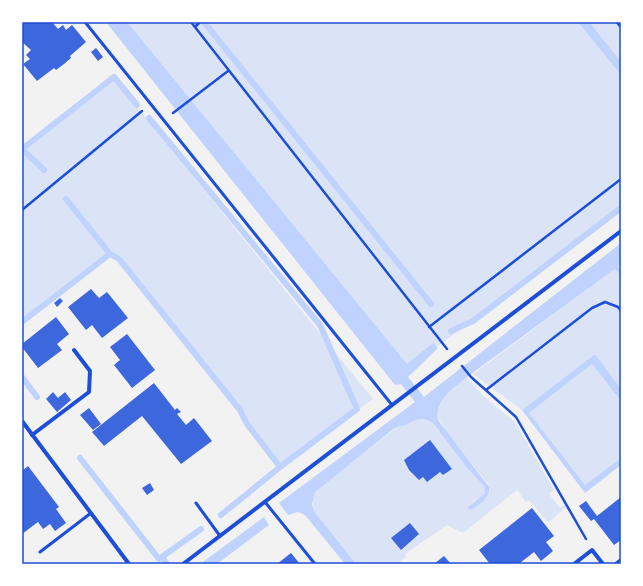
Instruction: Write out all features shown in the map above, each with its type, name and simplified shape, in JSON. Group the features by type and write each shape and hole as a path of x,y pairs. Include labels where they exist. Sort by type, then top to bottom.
{"street":[{"path":"183,564 420,384 454,356 621,231"},
{"path":"32,435 89,392 90,371 74,350"},
{"path":"22,422 129,564"},
{"path":"574,564 592,550 603,564"},
{"path":"616,564 621,560"}],"lane":[{"path":"85,22 392,405"},
{"path":"617,22 621,27"},
{"path":"265,502 314,564"},
{"path":"196,503 220,536"},
{"path":"40,552 91,513"}],"path":[{"path":"191,22 429,327 454,356"},
{"path":"195,27 199,23"},
{"path":"171,115 228,71"},
{"path":"22,210 151,105"},
{"path":"429,327 621,179"},
{"path":"486,390 592,308 605,302 618,307 621,311"},
{"path":"462,366 471,377 516,417 592,550"}],"shaded area":[{"path":"115,22 621,22 621,208 397,377"},
{"path":"111,75 373,399 280,467 247,424 240,410 119,259 109,254 22,322 22,149"},
{"path":"615,269 621,276 621,389 595,354 522,410 473,374"},
{"path":"592,364 621,401 621,458 585,486 529,413"},
{"path":"467,377 482,395 515,422 554,490 549,494 560,508 565,504 565,508 548,523 529,500 526,502 517,490 463,533 447,525 405,554 406,557 397,564 356,564 314,511 313,498 315,492 330,479 399,426 403,426 417,419 427,420 433,423 466,467 484,486 485,493 468,506 483,499 490,491 488,484 448,434 436,414 444,398 453,388","holes":["430,441 452,469 443,475 440,472 427,482 423,477 419,480 409,470 404,460"]}],"water":[{"path":"106,22 127,22 407,364 433,343 438,348 408,377 424,397 621,243 621,263 618,266 621,270 621,276 615,269 467,377 451,390 442,401 437,413 438,420 489,487 486,498 471,510 467,508 485,493 484,486 466,467 433,423 422,419 399,426 391,431 315,492 312,504 314,511 356,564 345,564 305,515 298,512 288,515 279,503 415,402 401,384 395,385"},
{"path":"578,22 589,22 621,62 621,75"},
{"path":"595,354 621,389 621,401 592,364 529,413 585,485 621,458 621,465 585,493 522,410"},
{"path":"264,517 269,525 217,564 200,564"}],"building":[{"path":"22,22 52,22 58,29 63,25 66,30 72,25 86,42 70,56 71,58 64,64 56,70 54,68 37,81 23,64 30,59 26,55 31,50 22,42"},
{"path":"96,48 103,57 98,61 91,52"},
{"path":"91,289 99,298 107,292 128,318 102,338 92,325 86,330 68,307"},
{"path":"60,298 63,301 57,307 54,303"},
{"path":"56,317 69,334 57,344 62,350 38,368 22,347 22,344"},
{"path":"127,334 155,370 132,388 114,365 120,360 110,347"},
{"path":"154,383 175,410 177,408 181,412 177,414 186,425 194,418 212,441 181,464 142,416 104,446 92,432"},
{"path":"53,392 58,398 65,392 71,400 57,412 46,399"},
{"path":"89,408 101,424 93,430 80,415"},
{"path":"430,440 452,469 443,475 440,472 427,482 423,477 419,480 409,470 404,460"},
{"path":"28,466 59,507 56,509 66,523 55,531 50,524 43,529 38,522 22,534 22,471"},
{"path":"150,483 154,490 147,495 142,488"},
{"path":"621,497 621,540 614,545 594,519 591,521 579,506 586,501 597,516"},
{"path":"532,508 554,536 546,542 553,551 541,561 534,552 520,563 521,564 490,564 479,550"},
{"path":"410,523 419,534 401,550 391,538"},
{"path":"291,553 300,564 277,564"},
{"path":"444,556 451,564 434,564"}],"waterway":[{"path":"204,22 431,304"},
{"path":"22,149 114,77 137,105"},
{"path":"66,199 110,254 119,259 240,410 247,424 280,467 357,409 320,325 149,118"},
{"path":"22,149 44,170"},
{"path":"451,331 473,321 621,208"},
{"path":"22,322 110,254"},
{"path":"22,377 37,397"},
{"path":"80,458 159,559 201,529"},
{"path":"221,515 280,467"},
{"path":"162,557 167,564"}]}
